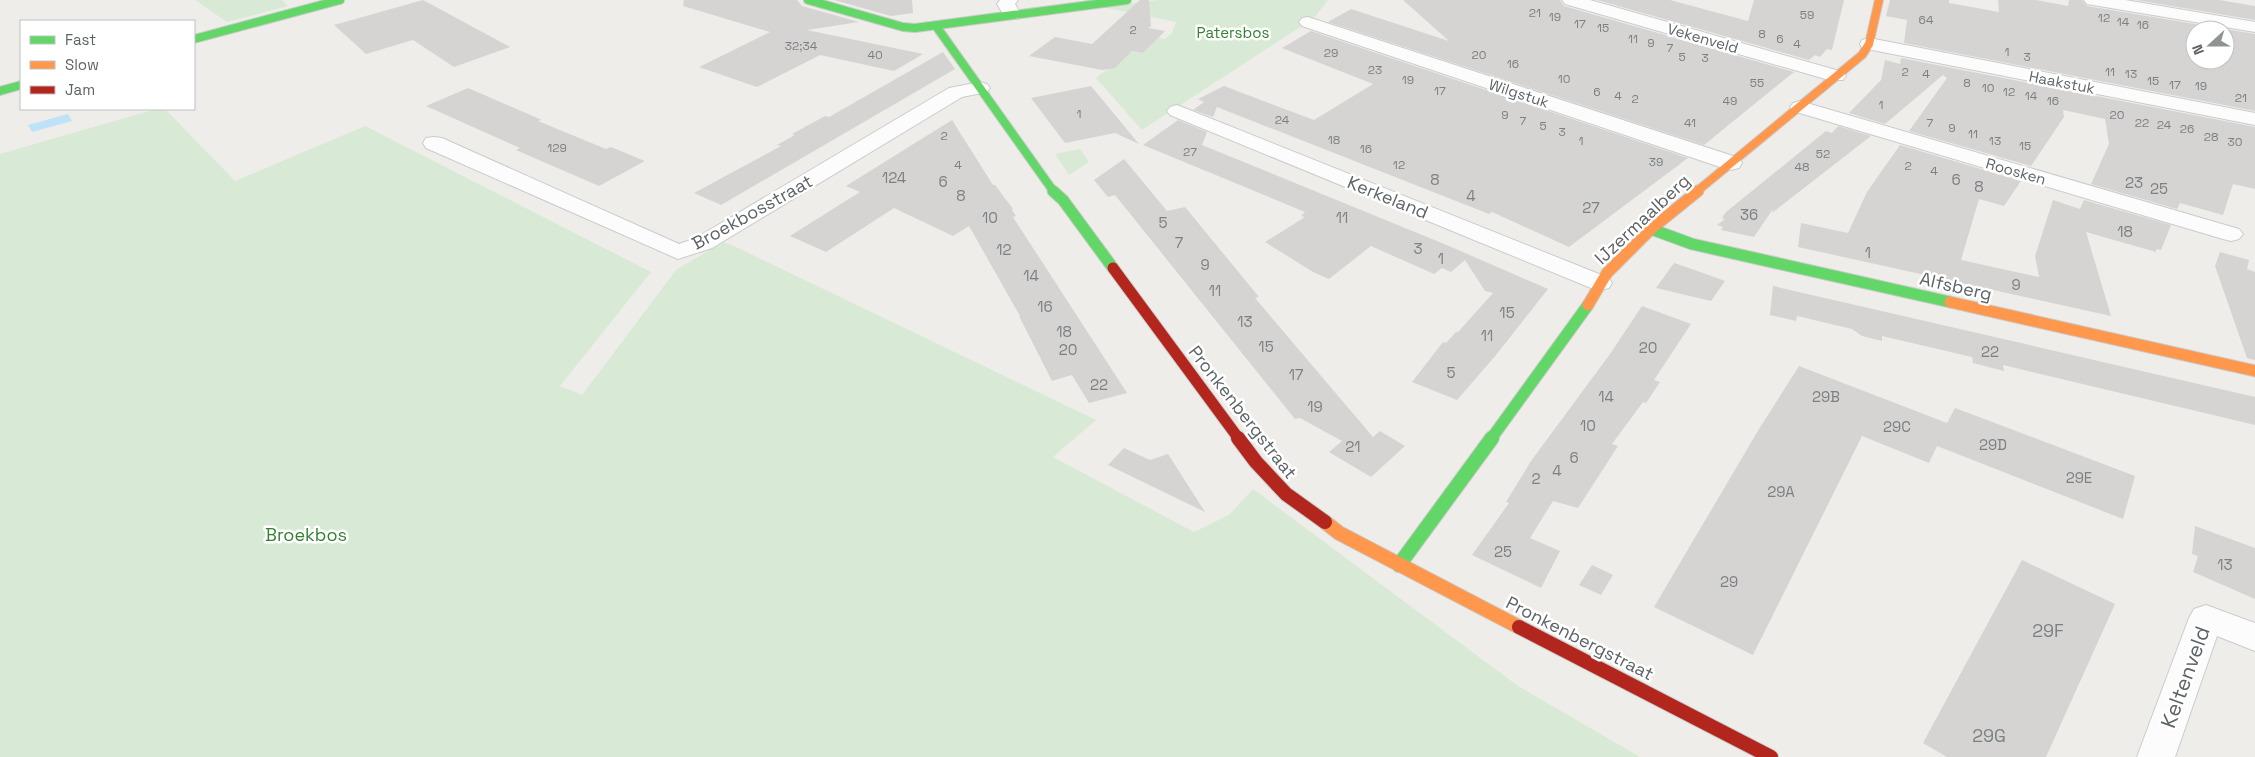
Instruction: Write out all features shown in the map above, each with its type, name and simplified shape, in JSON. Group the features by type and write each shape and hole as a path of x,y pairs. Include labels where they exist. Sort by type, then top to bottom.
{"street":[{"path":"195,39 340,0"},
{"path":"808,0 907,28 936,26 1011,8 1127,0"},
{"name":"Vekenveld","path":"1571,0 1836,76"},
{"name":"IJzermaalberg","path":"1399,565 1592,300 1600,283 1652,229 1862,55 1868,44 1879,0"},
{"path":"2094,0 2255,28"},
{"name":"Wilgstuk","path":"1308,22 1731,163"},
{"name":"Pronkenbergstraat","path":"936,26 1054,192 1063,200 1256,462 1293,500 1339,533 1771,757"},
{"name":"Haakstuk","path":"1868,44 2255,119"},
{"path":"0,91 20,85"},
{"name":"Broekbosstraat","path":"434,143 678,252 704,243 956,92 980,88"},
{"name":"Roosken","path":"1800,107 2231,234"},
{"name":"Kerkeland","path":"1177,111 1600,283"},
{"name":"Alfsberg","path":"1652,229 1692,244 2255,371"},
{"name":"Keltenveld","path":"2156,757 2206,618 2255,636"}],"green space":[{"path":"195,0 282,0 288,6 227,22"},
{"name":"Patersbos","path":"1158,0 1328,0 1314,18 1142,130 1096,78 1123,61 1123,50 1143,53 1149,47 1143,34 1165,39 1172,33 1176,22 1103,7"},
{"name":"Broekbos","path":"153,110 166,110 235,181 365,126 651,272 560,386 582,395 676,270 723,242 734,246 1096,420 1053,457 1194,532 1229,515 1253,489 1518,686 1640,757 0,757 0,154"},
{"path":"1080,149 1089,162 1069,175 1055,154"}],"water":[{"path":"68,114 72,121 32,132 28,125"}],"building":[{"path":"423,0 510,47 454,67 413,40 366,54 334,25"},
{"path":"684,0 797,0 802,6 859,22 807,30 923,54 894,71 820,55 757,87 699,67 770,32 683,6"},
{"path":"834,0 912,0 913,13 891,16"},
{"path":"1140,0 1149,0 1151,26 1148,28 1165,31 1143,53 1132,51 1115,68 1102,70 1029,56 1055,37 1092,44"},
{"path":"1403,0 1560,0 1564,6 1794,72 1704,145 1328,22 1351,9 1449,41"},
{"path":"1597,0 1670,0 1748,21 1754,0 1844,0 1832,50 1827,49 1820,57 1815,55 1809,60"},
{"path":"1890,0 1949,0 1949,3 1999,12 1998,0 2036,0 2068,6 2069,0 2082,0 2087,6 2185,22 2185,70 2235,70 2235,31 2255,34 2255,111 1904,43 1907,20 1886,16"},
{"path":"2136,0 2219,0 2255,6 2255,20"},
{"path":"1311,31 1688,158 1569,247 1492,212 1489,214 1217,107 1213,117 1193,110 1204,102 1198,99 1224,86 1314,120 1373,84 1282,48"},
{"path":"943,52 955,69 721,205 694,193 781,146 777,145 795,135 792,134 825,116 829,117"},
{"path":"1901,58 2255,127 2255,189 2233,184 2223,215 2180,203 2177,209 2091,184 2109,144 2105,119 2063,110 2064,117 2031,166 1909,131 1947,78 1943,75 1885,124 1849,113 1881,80 1885,60 1900,64"},
{"path":"1091,86 1139,144 1115,133 1065,143 1031,98"},
{"path":"468,88 542,120 538,121 606,149 611,147 645,161 599,186 516,150 520,148 426,106"},
{"path":"952,120 993,185 995,185 1013,209 1016,216 1013,217 1127,393 1089,403 1072,375 1052,381 1020,316 969,226 953,236 894,208 826,252 790,236 860,192 846,186"},
{"path":"1178,120 1207,132 1202,145 1449,246 1548,289 1496,355 1457,400 1412,382 1443,342 1446,343 1458,332 1493,293 1485,291 1465,260 1451,272 1442,268 1434,274 1371,246 1329,279 1313,272 1265,242 1305,217 1301,216 1305,212 1143,145"},
{"path":"1838,126 1871,136 1772,213 1773,209 1754,237 1721,230 1723,227 1717,225 1725,219 1722,218 1726,212 1826,131 1832,133"},
{"path":"1900,145 2021,181 2004,206 1979,199 1961,260 2039,277 2035,256 2053,200 2080,209 2084,200 2171,225 2161,250 2156,249 2156,252 2086,232 2111,316 1798,247 1801,223 1848,233 1867,192"},
{"path":"1124,159 1167,211 1185,207 1259,297 1255,298 1373,437 1380,431 1405,446 1371,477 1329,452 1342,441 1300,418 1295,419 1115,195 1108,197 1094,180"},
{"path":"2220,252 2249,260 2247,269 2255,272 2255,360 2247,358 2215,266"},
{"path":"1674,263 1725,281 1711,301 1656,288"},
{"path":"1773,286 2255,397 2255,425 2003,365 2004,371 1973,363 1972,357 1882,336 1882,341 1862,336 1852,329 1797,316 1796,321 1770,315"},
{"path":"1642,306 1691,324 1654,380 1660,382 1646,403 1643,402 1612,444 1618,446 1578,508 1553,501 1530,538 1560,551 1541,588 1472,555 1509,503 1506,502 1531,461 1610,354"},
{"path":"1799,366 1947,423 1955,408 2135,476 2123,519 1937,446 1929,463 1862,436 1753,655 1654,607 1759,429"},
{"path":"1124,448 1150,460 1168,454 1205,512 1108,465"},
{"path":"2195,526 2255,548 2255,599 2193,572 2198,556 2192,554"},
{"path":"2022,560 2115,604 2046,757 1947,757 1923,743"},
{"path":"1592,565 1613,575 1601,595 1579,585"}],"traffic: fast":[{"path":"195,39 340,0"},
{"path":"808,0 903,27 915,28 1127,0"},
{"path":"936,26 1054,192 1063,200 1113,268"},
{"path":"0,91 20,85"},
{"path":"1651,229 1692,244 1950,302"},
{"path":"1399,565 1588,305"}],"traffic: slow":[{"path":"1588,305 1607,273 1651,229 1862,55 1869,44 1879,0"},
{"path":"1950,302 2255,371"},
{"path":"1325,522 1339,533 1519,627"}],"traffic: jam":[{"path":"1113,268 1256,462 1286,494 1325,522"},
{"path":"1519,627 1771,757"}]}
